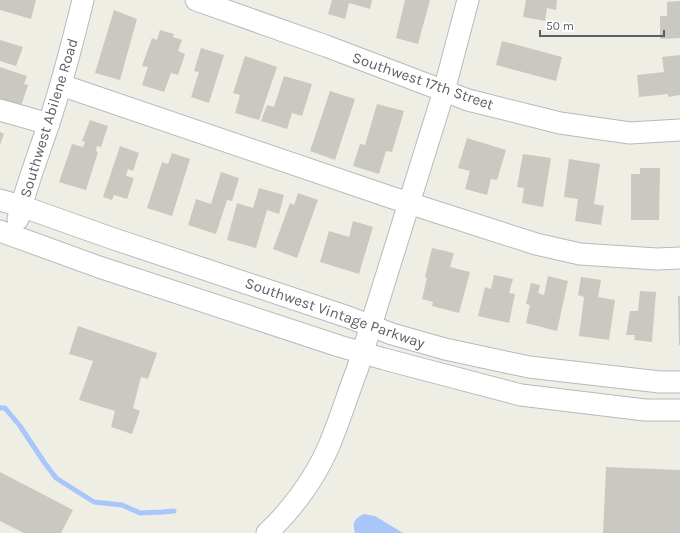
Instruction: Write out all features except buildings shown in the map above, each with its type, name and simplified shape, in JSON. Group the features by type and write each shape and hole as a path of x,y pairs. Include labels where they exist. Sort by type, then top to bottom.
{"street":[{"name":"Southwest Abilene Road","path":"7,233 21,206 49,124 61,85 83,0"},
{"name":"Southwest 17th Street","path":"196,0 326,46 468,100 560,123 630,133 680,130"},
{"path":"268,533 282,520 310,481 328,449 362,353 444,91 468,0"},
{"path":"61,85 408,203 536,244 580,254 657,259 680,258"},
{"path":"0,110 49,124"},
{"name":"Southwest Vintage Parkway","path":"0,200 445,350 529,368 660,382 680,382"},
{"name":"Southwest Vintage Parkway","path":"7,233 99,267 362,353 521,395 645,410 680,410"}],"water":[{"path":"364,514 375,516 403,533 355,533 354,523"}],"waterway":[{"path":"0,408 5,408 20,426 56,478 94,502 122,505 140,513 174,511"}]}
